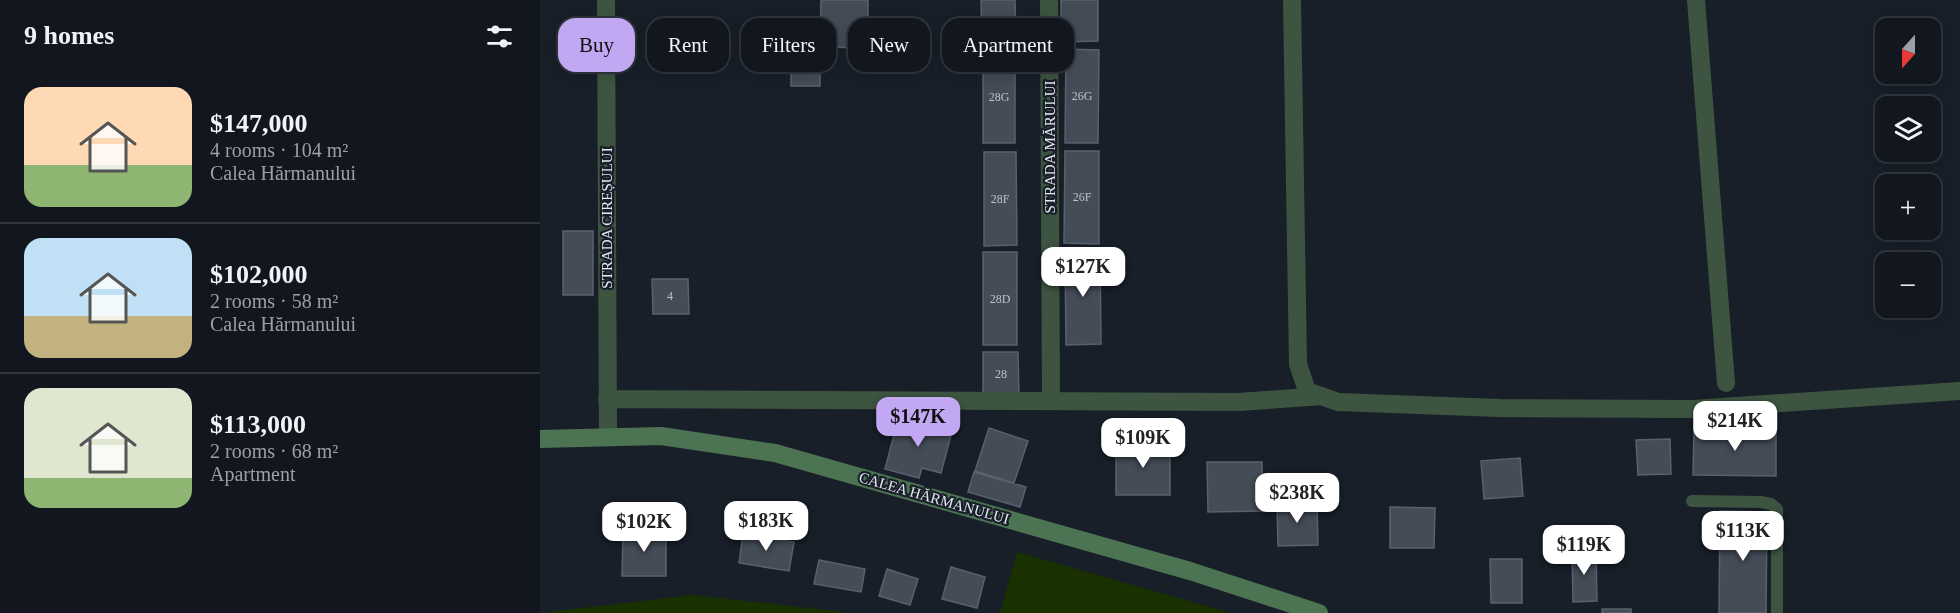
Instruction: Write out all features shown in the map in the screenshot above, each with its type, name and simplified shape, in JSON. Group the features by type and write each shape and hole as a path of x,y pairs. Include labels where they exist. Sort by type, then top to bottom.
{"main road":[{"name":"CALEA HĂRMANULUI","path":"540,439 661,436 775,453 1190,571 1319,613"}],"street":[{"name":"STRADA CIREȘULUI","path":"606,0 608,437"},
{"name":"STRADA MĂRULUI","path":"1049,0 1051,401"},
{"path":"1292,0 1298,364 1307,391 1338,402 1488,407 1693,409 1960,391"},
{"path":"1696,0 1726,383"},
{"path":"608,399 1239,402 1323,396"}],"lane":[{"path":"1692,501 1761,502 1771,504 1777,509 1777,613"}],"green space":[{"path":"1017,552 1231,613 1000,613"},
{"path":"692,595 853,613 540,613"}],"building":[{"path":"821,0 868,0 868,18 848,18 848,48 836,47 836,18 821,18"},
{"path":"981,0 1015,0 1015,18 981,18"},
{"path":"1061,0 1098,0 1098,41 1074,42 1074,18 1061,18"},
{"path":"1074,49 1099,50 1098,143 1065,143 1066,72 1074,72"},
{"path":"791,72 820,72 820,86 791,86"},
{"path":"983,72 1015,72 1015,143 983,143"},
{"path":"1065,151 1099,151 1099,244 1064,243"},
{"path":"984,152 1016,152 1017,245 984,246"},
{"path":"563,231 593,231 593,295 563,295"},
{"path":"983,252 1017,252 1017,345 983,345"},
{"path":"1065,252 1100,252 1101,344 1066,345"},
{"path":"652,279 688,279 689,314 653,314"},
{"path":"983,352 1018,352 1019,396 983,396"},
{"path":"899,416 952,431 941,473 922,468 919,478 885,469"},
{"path":"1694,427 1776,428 1776,476 1693,475"},
{"path":"989,428 1028,441 1014,483 975,471"},
{"path":"1670,439 1671,474 1638,475 1636,440"},
{"path":"1116,443 1170,443 1170,495 1116,495"},
{"path":"1520,458 1523,496 1484,499 1481,461"},
{"path":"1207,462 1262,462 1263,511 1208,512"},
{"path":"974,472 1026,487 1020,507 968,492"},
{"path":"1317,503 1318,545 1278,546 1277,504"},
{"path":"1390,507 1435,508 1434,548 1390,548"},
{"path":"1720,511 1767,512 1766,613 1719,613"},
{"path":"623,530 666,531 666,576 622,576"},
{"path":"743,534 794,542 789,571 739,563"},
{"path":"1572,550 1596,550 1597,601 1573,602"},
{"path":"1490,559 1522,559 1522,603 1491,603"},
{"path":"819,560 865,569 861,592 814,584"},
{"path":"951,567 985,577 977,608 942,599"},
{"path":"887,569 918,579 910,605 879,596"},
{"path":"1602,609 1631,609 1631,613 1602,613"}]}
